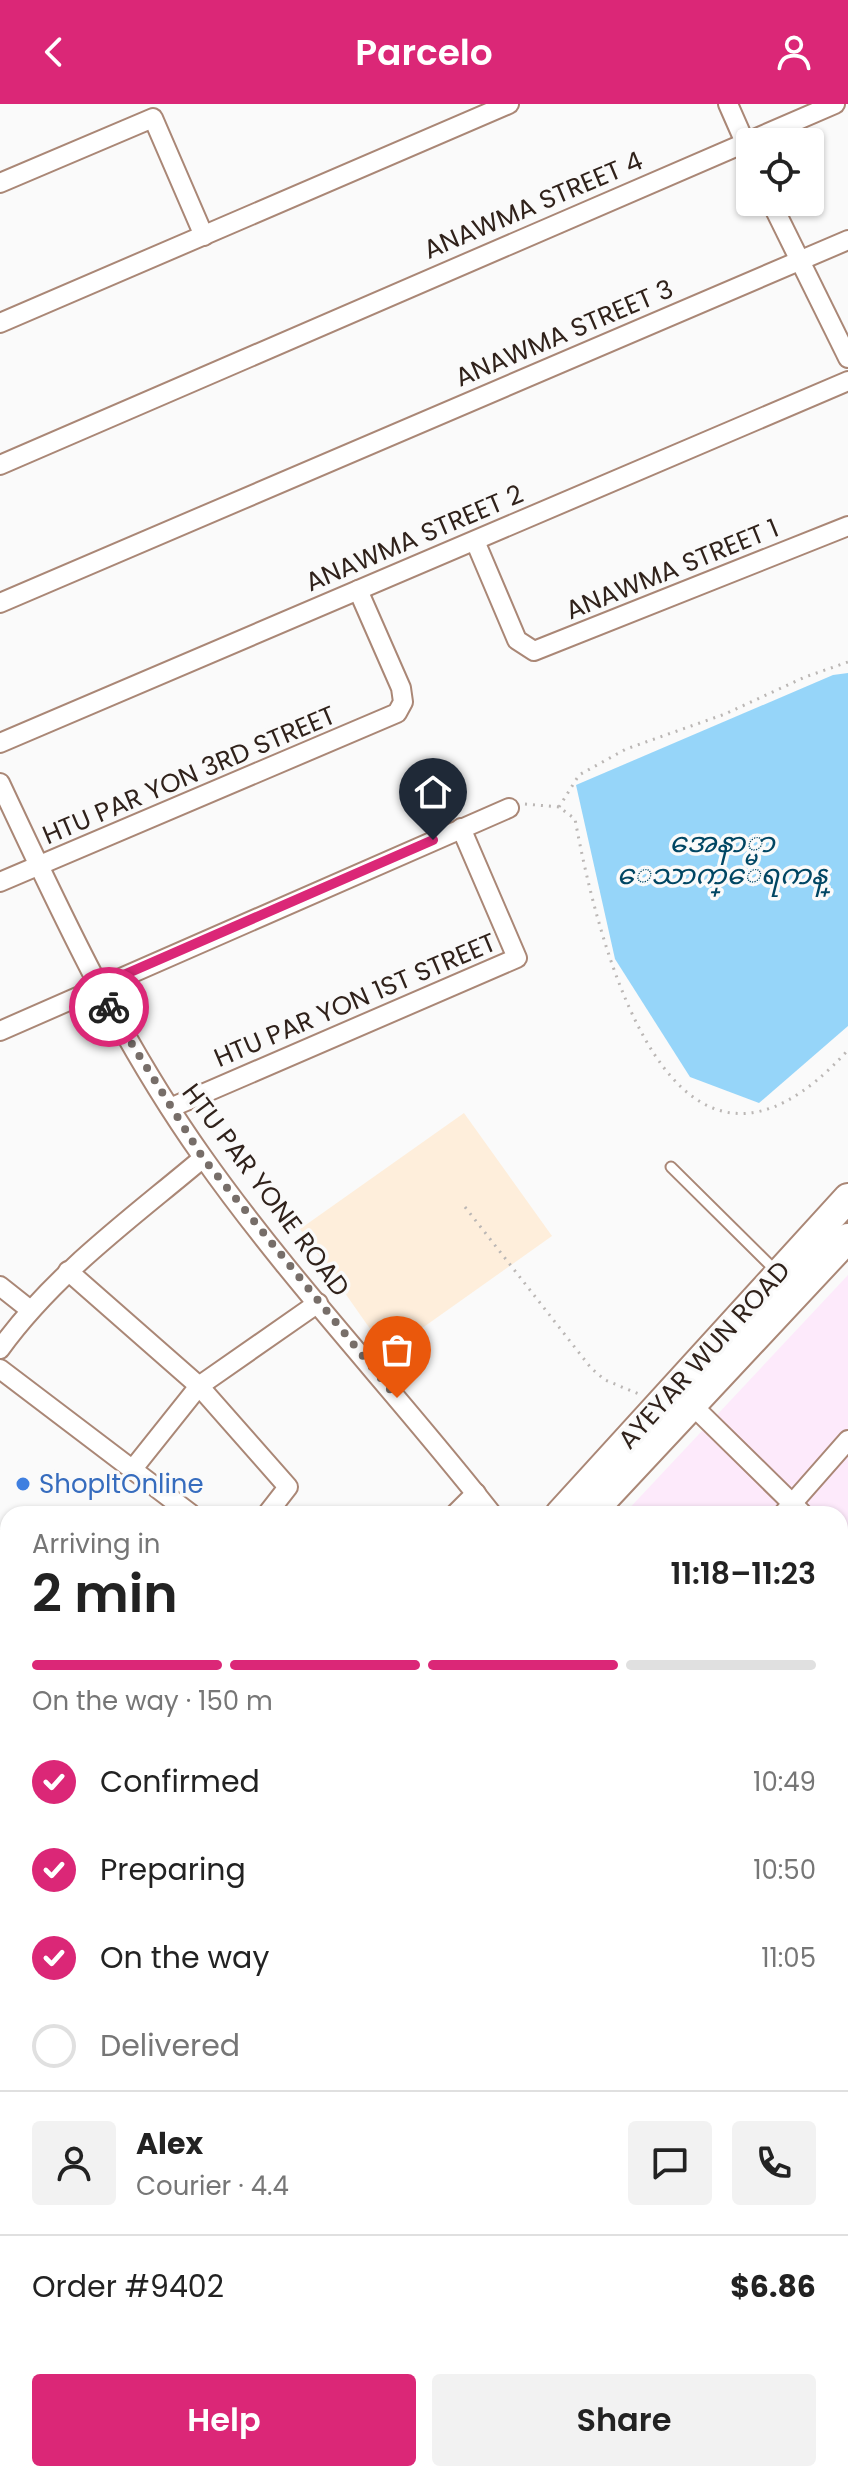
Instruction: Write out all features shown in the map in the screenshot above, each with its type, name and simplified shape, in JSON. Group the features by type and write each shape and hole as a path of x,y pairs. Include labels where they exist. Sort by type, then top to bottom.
{"main road":[{"name":"AYEYAR WUN ROAD","path":"596,1506 675,1399 777,1272 848,1198"},
{"name":"AYEYAR WUN ROAD","path":"568,1506 675,1399 848,1238"}],"street":[{"path":"0,323 509,104"},
{"path":"728,104 738,128"},
{"name":"ANAWMA STREET 4","path":"787,128 835,104"},
{"path":"0,183 153,118 204,236"},
{"name":"ANAWMA STREET 4","path":"0,465 736,153"},
{"path":"777,216 848,358"},
{"name":"ANAWMA STREET 3","path":"0,603 848,240"},
{"name":"ANAWMA STREET 2","path":"0,743 848,381"},
{"name":"ANAWMA STREET 1","path":"475,541 517,640 527,649 543,650 848,526"},
{"name":"HTU PAR YON 3RD STREET","path":"0,882 397,713 403,702 401,688 358,590"},
{"name":"HTU PAR YONE ROAD","path":"0,783 96,987 203,1158 486,1506"},
{"path":"0,1031 509,808"},
{"name":"HTU PAR YON 1ST STREET","path":"170,1108 517,958 461,828"},
{"path":"0,1349 29,1309 68,1271 203,1158"},
{"path":"68,1271 199,1386 288,1487 273,1506"},
{"path":"0,1286 29,1309"},
{"path":"132,1470 199,1386 318,1303"},
{"path":"0,1369 180,1506"},
{"path":"675,1399 787,1506"},
{"path":"796,1506 848,1440"},
{"path":"463,1506 476,1493"}],"lane":[{"path":"671,1167 777,1272"}],"path":[{"path":"559,807 579,775 612,756 725,714 805,677 848,662"},
{"path":"509,808 523,804 559,807 575,819 608,960 628,1008 656,1059 688,1092 710,1108 757,1115 798,1096 848,1050"},
{"path":"465,1207 591,1368 605,1380 675,1399"}],"shaded area":[{"path":"464,1113 552,1236 387,1353 300,1229"},
{"path":"848,1275 848,1506 631,1506"}],"water":[{"name":"အေနာ္မာ ေသာက္ေရကန္","path":"848,673 848,1026 759,1103 690,1077 615,959 576,785 833,675"}],"way so far":[{"path":"109,1007 203,1158 397,1398"}],"place":[{"name":"ShopItOnline","path":"23,1484"}],"route":[{"path":"109,1007 96,987 433,840"}]}
